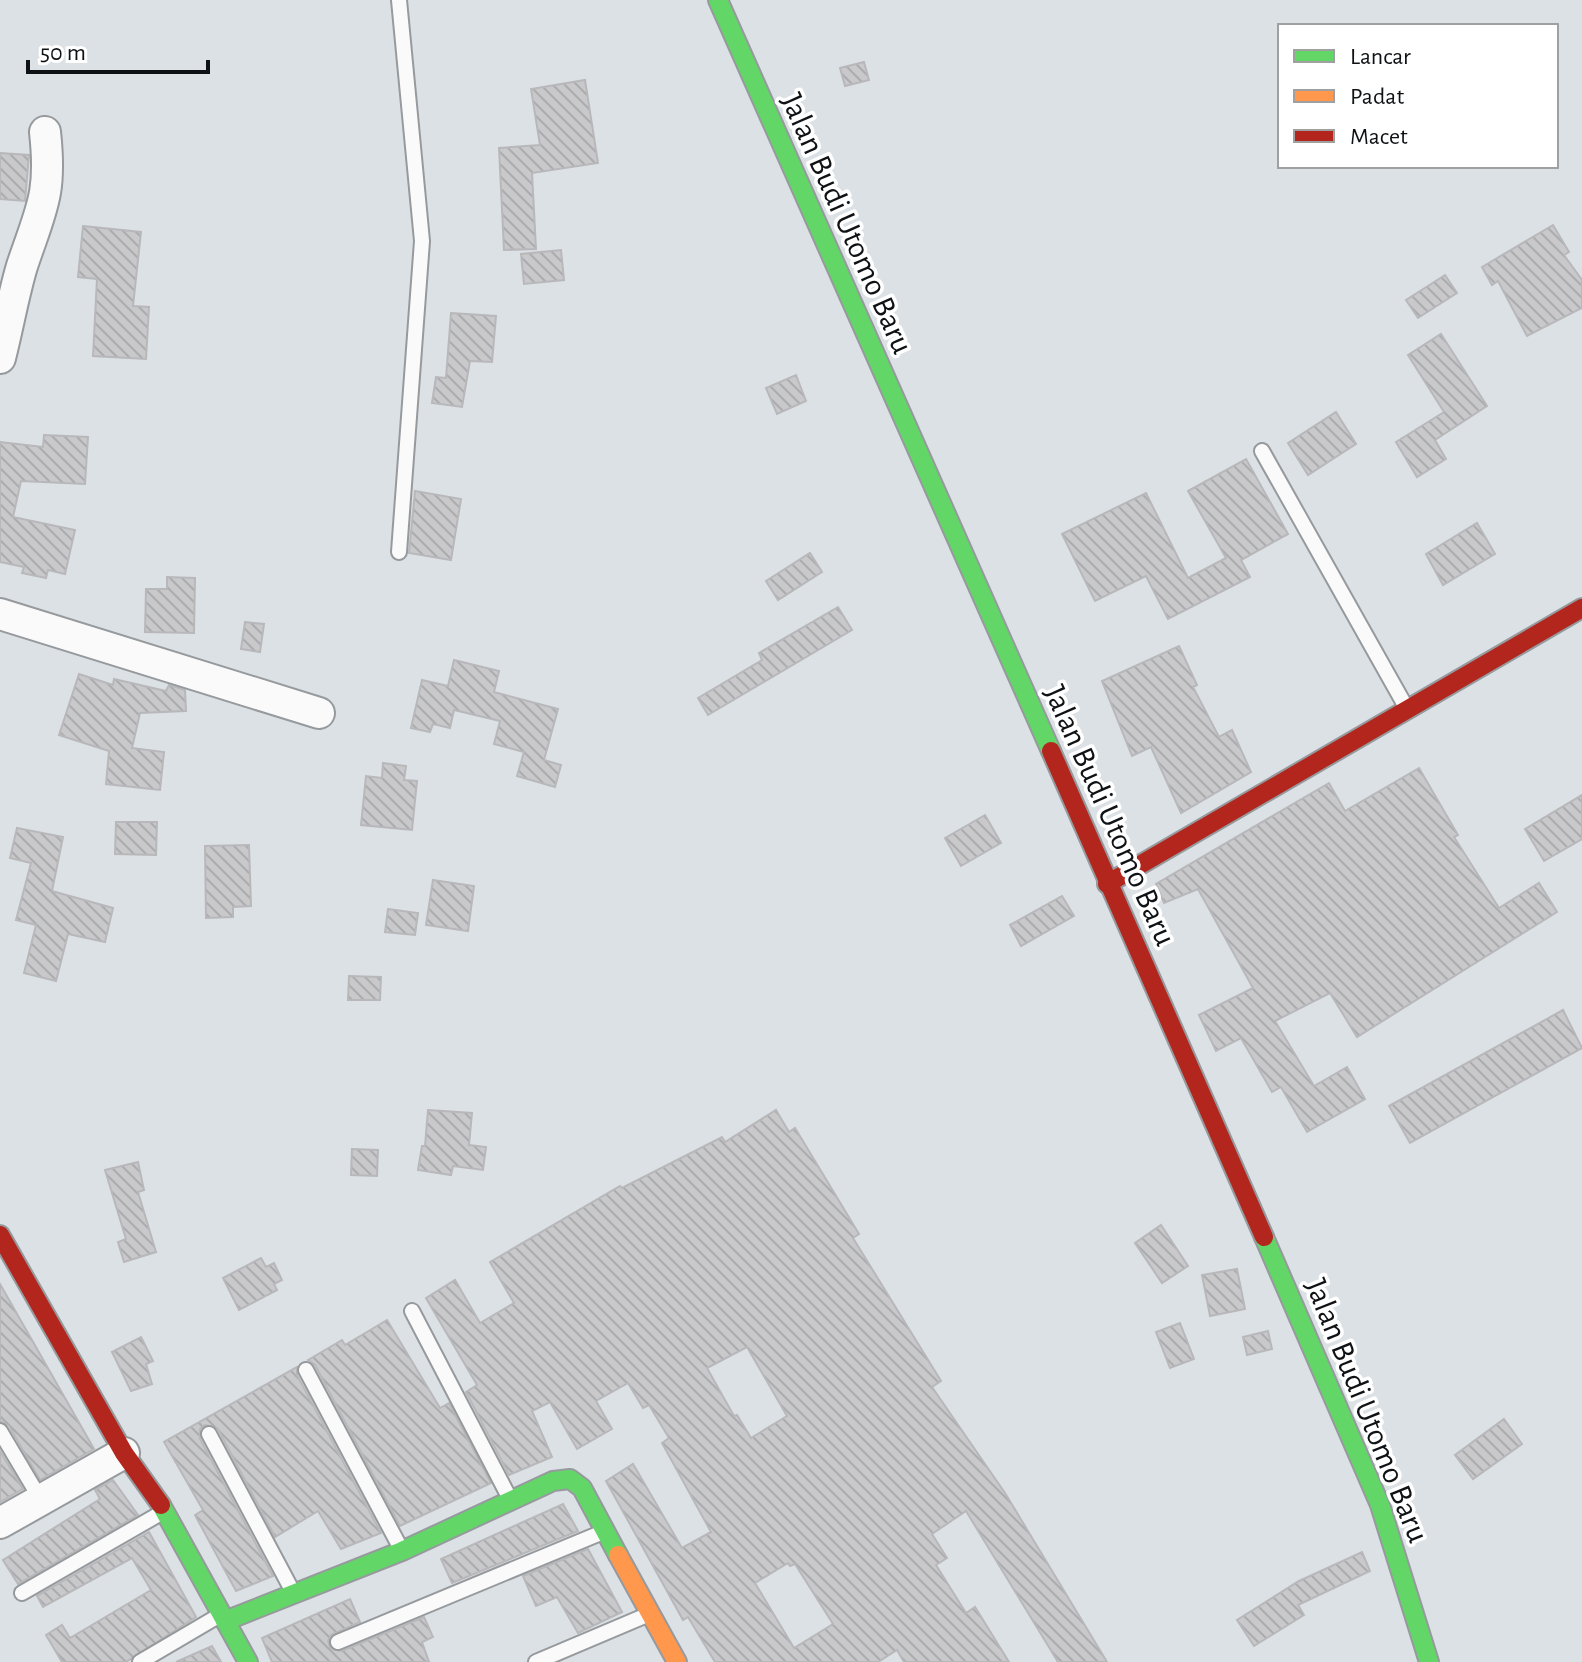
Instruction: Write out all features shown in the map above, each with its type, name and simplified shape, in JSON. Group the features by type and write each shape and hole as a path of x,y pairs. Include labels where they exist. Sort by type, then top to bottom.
{"street":[{"name":"Jalan Budi Utomo Baru","path":"718,0 1107,884 1156,987 1380,1505 1429,1662"},
{"path":"0,358 23,265 47,198 50,178 45,132"},
{"path":"1107,884 1406,707 1582,608"},
{"path":"0,614 319,713"},
{"path":"0,1235 124,1453 165,1511 248,1662"},
{"path":"0,1523 124,1453"},
{"path":"223,1618 295,1596 402,1551 553,1481 570,1479 582,1488 607,1530 677,1662"}],"lane":[{"path":"399,0 422,241 399,552"},
{"path":"1262,451 1406,707"},
{"path":"412,1311 511,1501"},
{"path":"306,1370 402,1551"},
{"path":"0,1431 41,1500"},
{"path":"209,1434 295,1596"},
{"path":"22,1593 165,1511"},
{"path":"338,1642 607,1530"},
{"path":"536,1662 651,1613"},
{"path":"140,1662 223,1618"}],"building":[{"path":"864,62 869,80 845,86 840,68"},
{"path":"585,80 598,163 532,173 536,249 504,250 499,148 540,145 531,89"},
{"path":"0,153 29,155 25,201 0,199"},
{"path":"1553,225 1569,252 1564,255 1582,280 1582,308 1527,336 1498,281 1492,285 1482,267"},
{"path":"83,226 141,232 133,306 149,307 146,359 93,356 97,279 78,277"},
{"path":"561,250 564,280 524,284 521,254"},
{"path":"1445,275 1457,293 1418,318 1406,300"},
{"path":"451,313 496,316 492,362 470,361 462,407 432,403 436,377 446,378"},
{"path":"1441,334 1487,406 1435,440 1446,459 1417,477 1396,442 1444,412 1408,355"},
{"path":"796,375 806,401 777,414 766,388"},
{"path":"1336,412 1356,444 1308,475 1288,443"},
{"path":"44,435 88,437 85,484 21,481 13,517 75,530 65,574 48,570 46,578 22,573 24,567 0,562 0,442 43,447"},
{"path":"1246,459 1288,534 1241,560 1250,577 1168,619 1146,576 1095,601 1062,534 1146,493 1188,578 1226,558 1188,491"},
{"path":"415,491 461,499 451,560 409,553"},
{"path":"1477,523 1495,554 1443,585 1426,554"},
{"path":"810,553 822,572 778,600 766,581"},
{"path":"167,577 195,578 194,633 145,632 146,589 167,589"},
{"path":"838,607 852,630 708,715 698,698 762,660 759,653"},
{"path":"245,622 264,624 260,652 241,649"},
{"path":"1179,646 1197,685 1193,687 1219,737 1232,730 1251,772 1181,813 1151,747 1132,756 1102,681"},
{"path":"454,660 499,671 494,692 558,709 544,760 561,765 555,787 517,776 524,752 494,744 500,721 454,710 450,728 433,724 430,732 411,728 422,680 448,686"},
{"path":"79,674 113,685 114,679 166,691 169,685 185,690 186,711 140,713 132,748 164,752 160,790 106,784 109,751 59,735"},
{"path":"383,763 406,766 404,780 417,781 412,830 361,825 366,776 382,778"},
{"path":"1419,768 1458,835 1454,837 1499,908 1539,883 1557,912 1357,1037 1330,993 1275,1021 1314,1086 1347,1067 1365,1099 1307,1132 1281,1087 1272,1092 1241,1038 1216,1051 1199,1015 1253,988 1198,889 1164,903 1156,884 1329,783 1345,811"},
{"path":"1582,795 1582,839 1544,861 1525,829"},
{"path":"985,815 1001,843 961,866 945,838"},
{"path":"116,822 157,822 156,855 115,854"},
{"path":"17,828 63,837 52,891 113,908 105,942 68,934 56,981 24,973 36,925 16,920 31,863 10,858"},
{"path":"249,845 251,906 233,907 233,917 206,918 205,846"},
{"path":"433,880 474,886 468,931 426,925"},
{"path":"1062,896 1074,916 1021,946 1010,925"},
{"path":"388,909 418,913 415,935 385,932"},
{"path":"349,976 381,977 380,1000 348,1000"},
{"path":"1563,1010 1582,1048 1410,1143 1389,1106"},
{"path":"428,1110 472,1113 469,1145 486,1147 483,1170 453,1166 451,1175 418,1170 422,1146 425,1146"},
{"path":"776,1110 789,1132 795,1128 859,1234 853,1238 941,1381 932,1387 1005,1493 1107,1662 1058,1662 966,1511 932,1534 947,1558 936,1565 966,1613 975,1607 1009,1662 904,1662 897,1650 878,1662 715,1662 688,1617 683,1620 606,1481 633,1464 682,1548 711,1532 662,1443 669,1438 649,1405 643,1408 628,1383 596,1401 612,1429 577,1449 550,1402 532,1411 552,1457 509,1475 466,1392 477,1385 426,1298 455,1280 480,1323 514,1303 490,1262 620,1186 622,1188 722,1137 725,1142","holes":["747,1347 787,1416 751,1438 737,1415 734,1416 707,1368","788,1563 790,1566 795,1564 833,1624 794,1648 755,1583"]},
{"path":"352,1149 378,1150 377,1176 351,1175"},
{"path":"138,1162 144,1190 138,1192 156,1252 124,1262 118,1242 126,1239 105,1170"},
{"path":"1161,1225 1188,1266 1162,1283 1135,1243"},
{"path":"261,1258 266,1267 274,1263 282,1280 274,1284 277,1290 239,1310 223,1278"},
{"path":"1237,1269 1245,1309 1210,1316 1202,1275"},
{"path":"0,1284 94,1449 40,1480 9,1426 0,1421"},
{"path":"387,1320 440,1408 449,1403 491,1483 400,1526 315,1365 308,1360 342,1340 345,1345"},
{"path":"1180,1323 1194,1359 1170,1368 1156,1332"},
{"path":"1268,1331 1272,1349 1247,1355 1243,1337"},
{"path":"141,1337 153,1361 146,1364 152,1384 131,1391 112,1352"},
{"path":"297,1367 297,1375 381,1533 341,1549 318,1511 275,1537 218,1429 205,1425 200,1429 200,1439 273,1576 236,1591 195,1515 203,1510 164,1442"},
{"path":"1504,1419 1522,1444 1473,1479 1455,1455"},
{"path":"0,1451 23,1489 0,1502"},
{"path":"113,1480 138,1515 18,1584 3,1560 100,1499 95,1490"},
{"path":"563,1504 578,1531 452,1583 441,1559"},
{"path":"149,1532 196,1617 126,1662 62,1662 46,1635 62,1625 70,1638 151,1590 132,1558 43,1607 37,1596"},
{"path":"588,1549 622,1612 578,1633 557,1597 536,1606 523,1576"},
{"path":"1362,1552 1370,1571 1298,1605 1304,1615 1254,1646 1237,1620 1299,1581"},
{"path":"350,1599 360,1622 331,1635 328,1641 331,1649 342,1651 424,1617 433,1637 422,1642 429,1662 272,1662 262,1638"},
{"path":"212,1646 221,1662 176,1662"}],"traffic: fast":[{"path":"718,0 1051,751"},
{"path":"1264,1237 1380,1505 1429,1662"},
{"path":"225,1621 402,1551 553,1481 570,1479 582,1488 618,1555"},
{"path":"161,1505 248,1662"}],"traffic: slow":[{"path":"618,1555 677,1662"}],"traffic: jam":[{"path":"1107,884 1582,608"},
{"path":"1051,751 1264,1237"},
{"path":"0,1235 124,1453 161,1505"}]}
